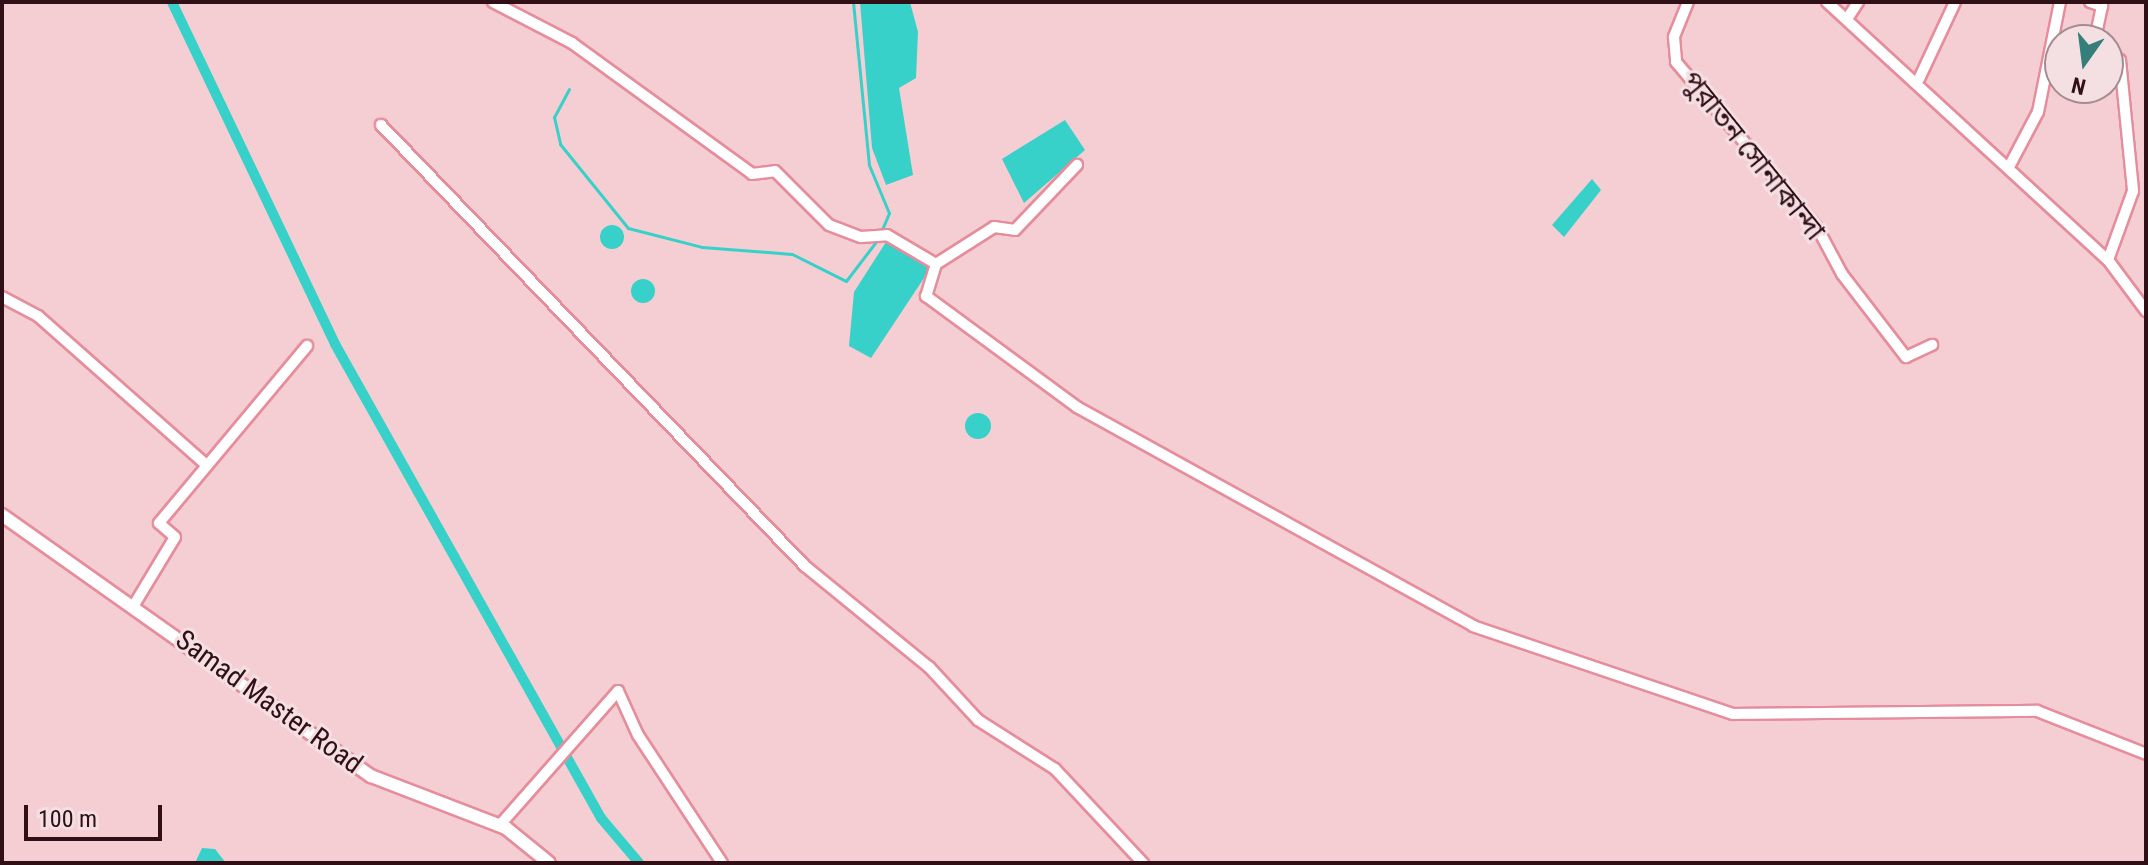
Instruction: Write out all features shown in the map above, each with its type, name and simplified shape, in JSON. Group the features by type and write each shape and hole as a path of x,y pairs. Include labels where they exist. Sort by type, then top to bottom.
{"street":[{"path":"493,2 572,43 752,174 775,171 829,225 861,237 887,235 936,264"},
{"name":"পুরাতন সোনাকান্দা","path":"1688,2 1674,37 1676,62 1818,229 1842,274 1906,357 1932,345"},
{"path":"1827,2 1849,16 2010,165 2108,260 2146,311"},
{"path":"1849,16 1858,2"},
{"path":"1919,79 1955,2"},
{"path":"2010,165 2038,112 2060,2"},
{"path":"2090,2 2102,6 2098,24"},
{"path":"2108,260 2133,191 2124,100"},
{"path":"381,125 805,566 929,667 978,720 1055,769 1143,863"},
{"path":"1077,165 1015,230 994,227 936,264 926,296 1077,407 1473,626 1733,714 2037,711 2146,754"},
{"path":"2,297 38,316 205,464"},
{"path":"134,605 175,537 159,523 205,464 307,346"},
{"name":"Samad Master Road","path":"2,515 134,605 371,776 499,826 549,863"},
{"path":"499,826 618,691 638,735 722,863"}],"water":[{"path":"860,2 910,2 918,32 916,78 899,88 913,175 886,185 872,148"},
{"path":"1065,120 1085,150 1024,203 1002,159"},
{"path":"1592,179 1601,190 1564,237 1552,225"},
{"path":"612,225 620,229 624,237 620,245 612,249 604,245 600,237 604,229"},
{"path":"886,242 930,269 871,358 849,346 854,292"},
{"path":"643,279 652,282 655,291 652,300 643,303 634,300 631,291 634,282"},
{"path":"978,413 987,417 991,426 987,435 978,439 969,435 965,426 969,417"},
{"path":"202,848 215,849 226,863 195,863"}],"waterway":[{"path":"172,2 335,344 601,818 639,863"},
{"path":"853,2 869,165 889,213 881,232"},
{"path":"569,89 554,117 560,144 628,228 702,247 792,254 846,281 878,239"}]}
